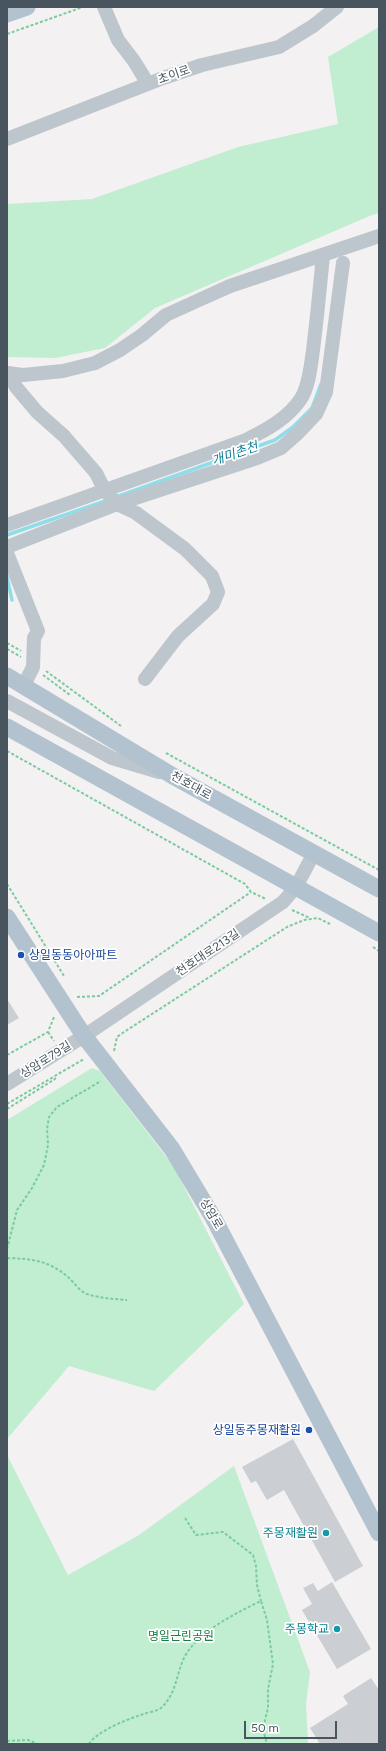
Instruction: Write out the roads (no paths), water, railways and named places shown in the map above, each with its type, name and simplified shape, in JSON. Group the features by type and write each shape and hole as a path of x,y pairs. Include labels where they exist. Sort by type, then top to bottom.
{"main road":[{"path":"7,14 27,7"},
{"name":"천호대로","path":"7,676 173,776 379,889"},
{"path":"7,727 379,933"},
{"name":"상암로","path":"7,916 84,1036 172,1149 214,1218 379,1533"}],"street":[{"path":"104,7 118,40 134,61 148,84"},
{"name":"초이로","path":"7,139 148,84 202,65 279,46 313,26 337,7"},
{"path":"8,373 23,375 63,371 95,362 120,350 137,339 166,315 230,286 379,236"},
{"path":"7,525 246,440 268,429 287,415 301,399 310,373 319,305 323,255"},
{"path":"7,547 117,504 257,458 281,448 316,414 326,392 343,263"},
{"path":"8,373 16,387 37,412 64,436 96,473 105,491 117,504 136,513 185,549 212,576 218,592 213,604 178,636 145,679"},
{"path":"7,553 38,631 34,638"},
{"path":"7,568 18,600 34,638 33,667 23,687"},
{"path":"7,701 112,758 173,776"},
{"name":"천호대로213길","path":"84,1036 283,902 296,887 314,853"},
{"name":"상암로79길","path":"7,1084 84,1036"}],"waterway":[{"name":"개미촌천","path":"116,497 275,440 293,427 312,408 321,384"},
{"name":"개미촌천","path":"7,535 108,500"},
{"path":"7,577 12,600"}],"place":[{"name":"상일동동아아파트","path":"21,955"},
{"name":"상일동주몽재활원","path":"309,1430"},
{"name":"주몽재활원","path":"326,1533"},
{"name":"주몽학교","path":"337,1629"}],"park label":[{"name":"명일근린공원","path":"181,1636"}]}
